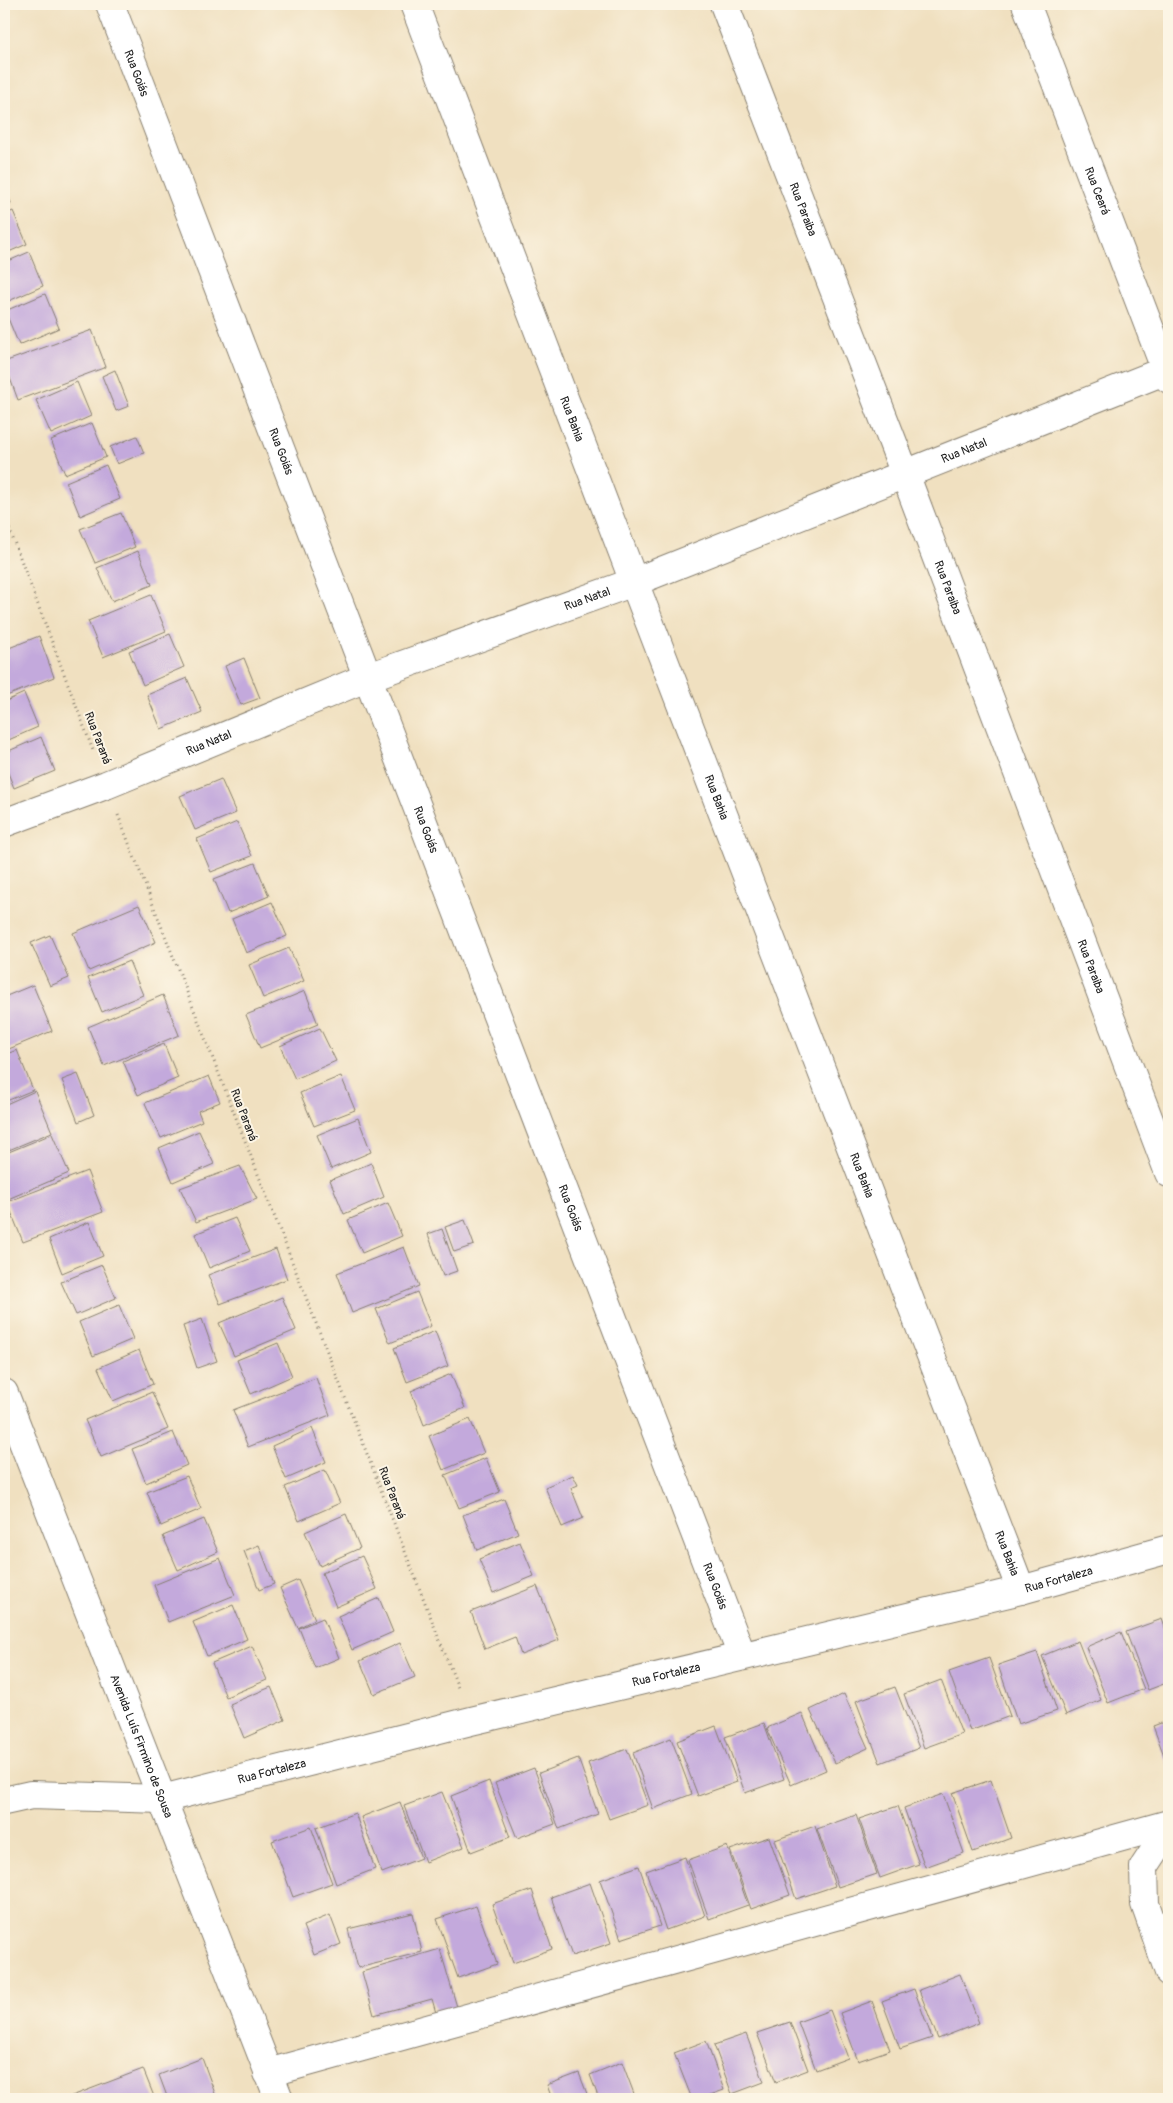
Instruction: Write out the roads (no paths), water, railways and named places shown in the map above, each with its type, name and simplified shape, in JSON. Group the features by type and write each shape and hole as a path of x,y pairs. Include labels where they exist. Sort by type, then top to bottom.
{"street":[{"name":"Rua Goiás","path":"110,4 366,678 742,1656"},
{"name":"Rua Bahia","path":"414,4 1021,1590"},
{"name":"Rua Paraiba","path":"724,4 1169,1173"},
{"name":"Rua Ceará","path":"1026,4 1168,373"},
{"name":"Rua Natal","path":"4,823 106,785 366,678 634,582 904,474 1168,373"},
{"name":"Avenida Luís Firmino de Sousa","path":"4,1393 279,2099"},
{"name":"Rua Fortaleza","path":"4,1802 31,1795 162,1799 471,1721 1021,1590 1169,1549"},
{"path":"268,2073 1169,1824"},
{"path":"1169,1829 1144,1867 1145,1904 1169,1972"}]}
